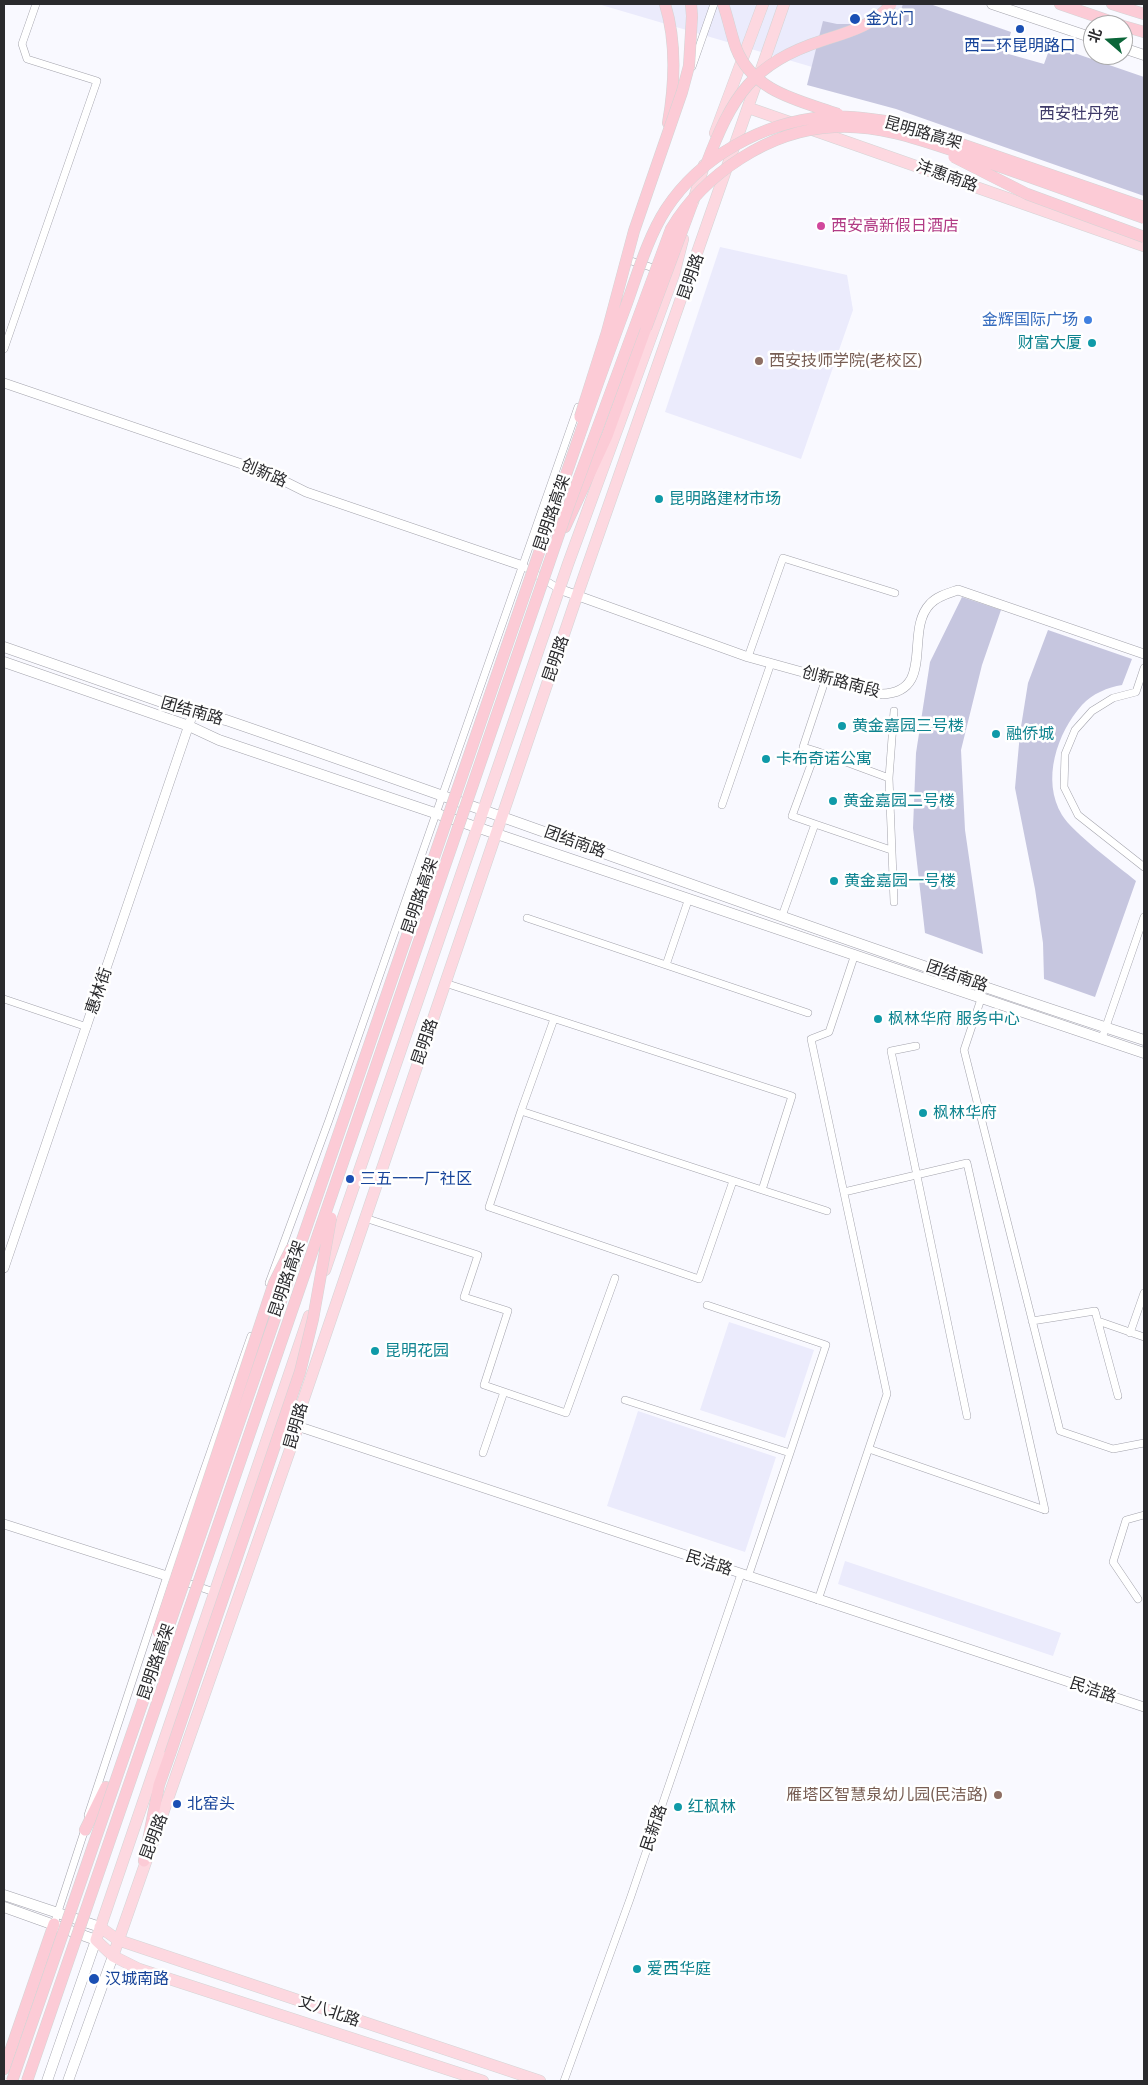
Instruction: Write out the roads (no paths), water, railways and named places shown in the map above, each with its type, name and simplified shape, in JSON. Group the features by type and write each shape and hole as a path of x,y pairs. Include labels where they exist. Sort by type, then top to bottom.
{"highway":[{"path":"664,144 674,75 672,39 665,4"},
{"path":"572,456 583,402 607,332 634,232 689,66 692,37 690,4"},
{"path":"723,4 736,48 745,68 767,87 783,95 1144,219"},
{"path":"551,558 607,436 713,148 734,104 749,84 775,60 802,47 872,22 891,4"},
{"path":"1060,4 1092,15"},
{"path":"1112,4 1144,14"},
{"name":"昆明路高架","path":"12,2081 572,456 644,256 666,208 706,166 752,136 786,124 827,117 864,118 900,123 1144,207"},
{"name":"昆明路高架","path":"26,2081 338,1181 551,558 670,229 681,212 720,174 735,163 770,142 802,131 835,126 892,133 930,144 1144,219"},
{"path":"930,144 988,176 1026,194 1144,237"},
{"path":"144,1861 160,1785 300,1372 314,1319 338,1181"},
{"path":"85,1830 106,1787 274,1282 310,1212"},
{"path":"4,2069 56,1919"}],"main road":[{"name":"昆明路","path":"47,2081 214,1592 479,828 559,589 674,274 698,181 733,80 763,4"},
{"name":"昆明路","path":"68,2081 113,1956 144,1861 174,1786 298,1427 302,1404 577,596 784,4"},
{"path":"992,4 1083,35"},
{"name":"沣惠南路","path":"749,108 944,174 1018,203 1144,246"},
{"name":"团结南路","path":"4,648 193,713 226,720 442,794 1104,1033 1144,1053"},
{"name":"团结南路","path":"4,662 189,726 219,740 855,954 981,999 1104,1033 1144,1040"},
{"path":"4,1895 96,1940"},
{"path":"4,1907 100,1927"},
{"name":"丈八北路","path":"100,1927 118,1940 540,2081"},
{"name":"丈八北路","path":"96,1940 113,1956 139,1969 483,2081"}],"street":[{"path":"4,348 97,80 27,58 22,44 36,4"},
{"path":"56,1919 85,1830 90,1803 167,1576 523,566 714,4"},
{"path":"628,260 674,274"},
{"name":"创新路","path":"4,383 268,472 306,492 523,566"},
{"path":"748,657 783,558 895,593"},
{"path":"523,566 559,589"},
{"name":"创新路南段","path":"559,589 748,657 882,694 895,694 905,689 913,680 922,619 929,604 941,596 958,590 1144,654"},
{"path":"722,805 771,663"},
{"path":"1144,668 1136,692 1113,698 1092,711 1075,730 1065,754 1064,787 1078,815 1144,867"},
{"path":"826,678 803,747 889,778"},
{"path":"894,711 889,778 894,902"},
{"name":"惠林街","path":"4,1268 193,713"},
{"path":"816,751 792,816 891,850"},
{"path":"782,916 815,824"},
{"path":"666,965 689,898"},
{"path":"1104,1033 1144,917"},
{"path":"527,918 808,1012"},
{"path":"818,1600 887,1394 811,1039 829,1032 855,954"},
{"path":"445,983 792,1096 762,1190"},
{"path":"4,999 87,1027"},
{"path":"981,999 964,1050 1060,1430 1113,1449 1144,1443"},
{"path":"554,1019 489,1207 698,1279 732,1181"},
{"path":"916,1046 891,1051 918,1174 966,1416"},
{"path":"522,1111 827,1211"},
{"path":"844,1192 967,1163 1045,1510 869,1448"},
{"path":"365,1218 478,1255 464,1297 508,1311 484,1385 566,1413 615,1278"},
{"path":"1130,1332 1144,1293"},
{"name":"民新路","path":"564,2081 744,1575 790,1453 826,1345 706,1305"},
{"path":"1032,1320 1095,1311 1118,1396"},
{"path":"1098,1321 1144,1338"},
{"path":"483,1453 504,1392"},
{"path":"625,1400 790,1453"},
{"name":"民洁路","path":"274,1419 1144,1707"},
{"path":"1138,1599 1113,1562 1126,1520 1144,1515"},
{"path":"4,1524 214,1592"}],"place":[{"name":"金光门","path":"855,19"},
{"name":"西二环昆明路口","path":"1020,29"},
{"name":"西安高新假日酒店","path":"821,226"},
{"name":"金辉国际广场","path":"1088,320"},
{"name":"财富大厦","path":"1092,343"},
{"name":"西安技师学院(老校区)","path":"759,361"},
{"name":"昆明路建材市场","path":"659,499"},
{"name":"黄金嘉园三号楼","path":"842,726"},
{"name":"融侨城","path":"996,734"},
{"name":"卡布奇诺公寓","path":"766,759"},
{"name":"黄金嘉园二号楼","path":"833,801"},
{"name":"黄金嘉园一号楼","path":"834,881"},
{"name":"枫林华府 服务中心","path":"878,1019"},
{"name":"枫林华府","path":"923,1113"},
{"name":"三五一一厂社区","path":"350,1179"},
{"name":"昆明花园","path":"375,1351"},
{"name":"雁塔区智慧泉幼儿园(民洁路)","path":"998,1795"},
{"name":"北窑头","path":"177,1804"},
{"name":"红枫林","path":"678,1807"},
{"name":"爱西华庭","path":"637,1969"},
{"name":"汉城南路","path":"94,1979"}],"park label":[{"name":"西安牡丹苑","path":"1079,114"}]}
